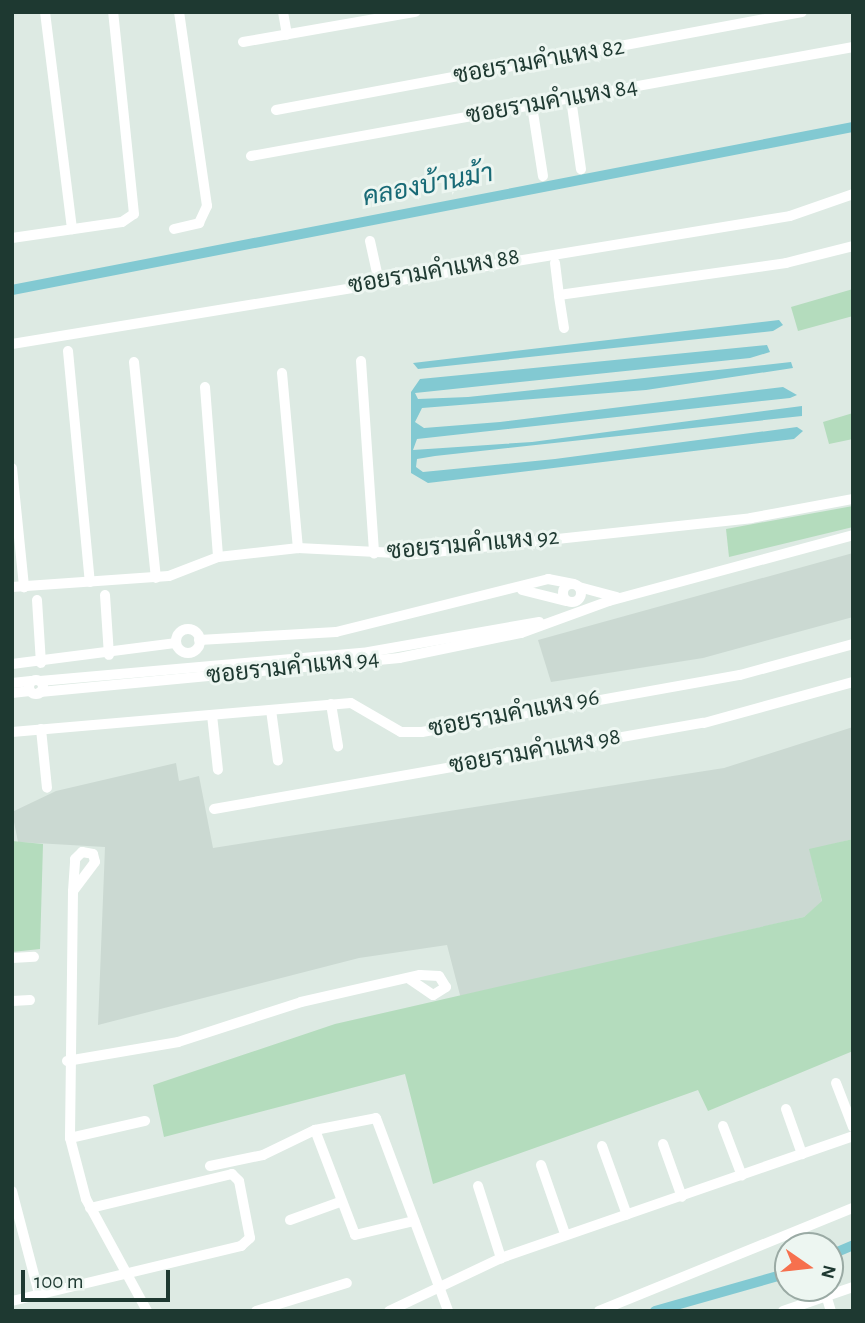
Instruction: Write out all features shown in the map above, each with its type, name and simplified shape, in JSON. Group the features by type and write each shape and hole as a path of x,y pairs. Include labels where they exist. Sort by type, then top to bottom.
{"street":[{"path":"45,12 72,229"},
{"path":"12,238 122,222 136,207 113,12"},
{"path":"174,229 199,223 206,206 179,12"},
{"path":"283,12 287,35"},
{"path":"243,42 415,12"},
{"name":"ซอยรามคำแหง 82","path":"276,110 802,12"},
{"name":"ซอยรามคำแหง 84","path":"251,156 853,47"},
{"path":"571,99 581,169"},
{"path":"532,106 543,176"},
{"name":"ซอยรามคำแหง 88","path":"12,344 790,216 853,194"},
{"path":"370,241 379,282"},
{"path":"559,295 786,263 853,246"},
{"path":"555,263 564,328"},
{"path":"68,351 90,582"},
{"path":"361,360 374,554"},
{"path":"134,362 156,578"},
{"path":"282,373 298,548"},
{"path":"205,387 218,557"},
{"path":"12,468 18,587"},
{"name":"ซอยรามคําแหง 92","path":"18,587 156,578 218,557 298,548 374,554 751,518 853,499"},
{"name":"ซอยรามคําแหง 94","path":"12,683 35,686 399,658 521,634 542,622 601,603 853,535"},
{"path":"12,664 109,655 175,643 186,630 200,640 336,632 522,590 554,578 620,598"},
{"path":"571,601 562,590 577,586"},
{"path":"571,601 577,586"},
{"path":"522,590 571,601 601,603"},
{"path":"105,595 109,655"},
{"path":"37,600 41,663"},
{"path":"175,643 189,653 200,640"},
{"name":"ซอยรามคําแหง 96","path":"12,732 331,704 359,704 401,732 422,732 740,675 853,644"},
{"name":"ซอยรามคําแหง 98","path":"214,809 704,723 853,682"},
{"name":"ซอยรามคําแหง 94","path":"12,693 35,686"},
{"path":"331,704 338,746"},
{"path":"271,709 278,761"},
{"path":"212,715 218,770"},
{"path":"41,729 47,788"},
{"path":"73,891 67,1061 70,1138 90,1208 147,1311"},
{"path":"12,958 34,957"},
{"path":"67,1061 189,1039 301,1002 408,978"},
{"path":"12,1001 30,1000"},
{"path":"836,1083 853,1127"},
{"path":"786,1109 802,1154"},
{"path":"210,1166 263,1155 315,1130 376,1118 448,1311"},
{"path":"70,1138 145,1121"},
{"path":"723,1126 742,1176"},
{"path":"315,1130 340,1202 360,1237 414,1221"},
{"path":"389,1311 436,1284 501,1258 853,1136"},
{"path":"663,1144 682,1197"},
{"path":"602,1146 627,1215"},
{"path":"541,1165 565,1234"},
{"path":"12,1301 248,1242 245,1206 232,1174 90,1208"},
{"path":"478,1186 501,1258"},
{"path":"12,1191 39,1294"},
{"path":"290,1220 340,1202"},
{"path":"599,1311 853,1208"},
{"path":"256,1311 347,1283"},
{"path":"783,1311 807,1302"}],"shaded area":[{"path":"853,553 853,617 703,658 551,682 538,640"},
{"path":"853,727 853,839 810,850 822,902 804,917 461,999 447,945 359,958 98,1025 105,847 18,842 12,812 56,791 176,763 179,781 199,776 213,848 724,768"}],"green space":[{"path":"853,289 853,316 798,331 791,307"},
{"path":"853,413 853,439 829,444 823,422"},
{"path":"853,506 853,527 729,557 726,529"},
{"path":"853,839 853,1051 708,1111 698,1090 433,1184 405,1074 164,1137 153,1085 335,1024 804,917 822,901 809,849"},
{"path":"12,841 43,844 40,949 12,952"}],"water":[{"path":"779,320 783,325 773,331 418,369 413,363"},
{"path":"767,345 770,352 750,358 415,393 418,399 468,397 791,362 793,368 646,390 422,408 415,422 424,428 500,422 783,387 797,395 790,398 417,439 413,450 532,442 802,406 802,416 435,456 417,459 416,467 423,472 555,459 797,427 803,431 794,439 428,483 411,473 411,392 420,379"}],"waterway":[{"name":"คลองบ้านม้า","path":"12,290 853,127"},
{"path":"844,1249 853,1245"},
{"path":"655,1311 774,1277"}]}
